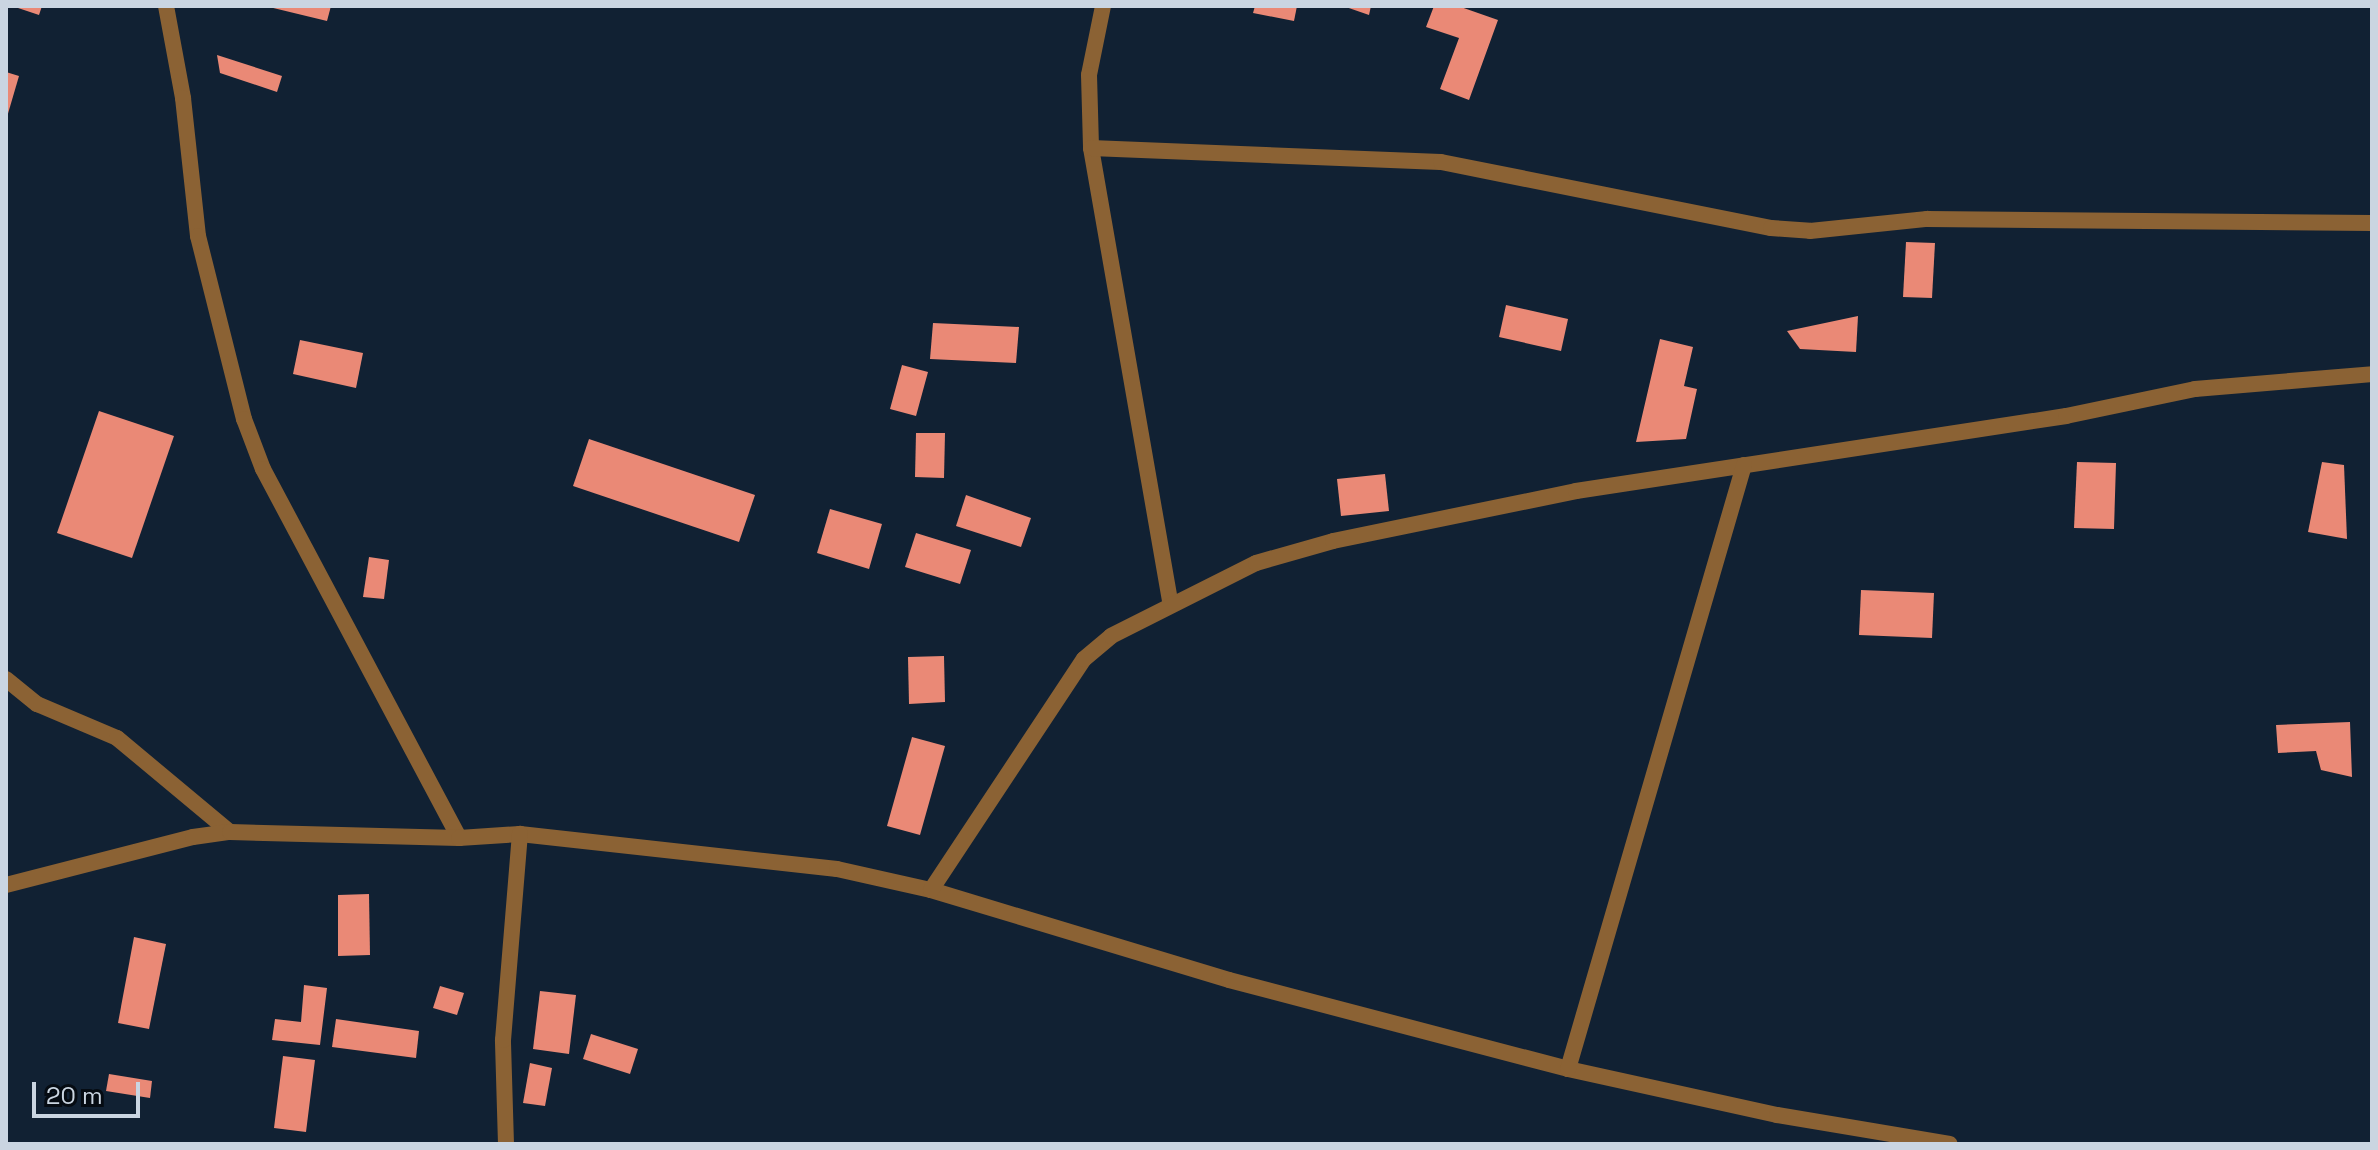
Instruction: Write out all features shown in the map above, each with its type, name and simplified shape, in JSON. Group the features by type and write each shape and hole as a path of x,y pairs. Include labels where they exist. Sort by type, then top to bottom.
{"street":[{"path":"166,6 183,98 198,236 244,419 263,469 459,838"},
{"path":"1103,6 1089,75 1091,148 1171,605"},
{"path":"1091,148 1441,162 1771,228 1810,231 1927,219 2372,223"},
{"path":"931,890 1084,659 1111,636 1293,550 1576,491 2066,416 2195,389 2372,374"},
{"path":"1568,1069 1744,465"},
{"path":"6,679 37,704 117,738 230,832"},
{"path":"6,885 193,837 230,832 459,838 520,834 837,869 931,890 1229,980 1568,1069 1777,1115 1950,1144"},
{"path":"506,1144 503,1040 520,834"}],"building":[{"path":"12,6 42,6 39,15"},
{"path":"265,6 331,6 327,21"},
{"path":"1255,6 1297,6 1294,21 1253,13"},
{"path":"1343,6 1371,6 1369,15"},
{"path":"1434,6 1458,6 1498,20 1469,100 1440,89 1459,38 1426,27"},
{"path":"217,55 282,76 277,92 220,73"},
{"path":"6,72 19,76 7,117 6,117"},
{"path":"1906,242 1935,243 1932,298 1903,297"},
{"path":"1506,305 1568,319 1561,351 1499,337"},
{"path":"1858,316 1856,352 1800,349 1787,331"},
{"path":"933,323 1019,327 1016,363 930,359"},
{"path":"1660,339 1693,347 1684,386 1697,389 1686,439 1636,442"},
{"path":"300,340 363,353 356,388 293,374"},
{"path":"902,365 928,372 916,416 890,409"},
{"path":"99,411 174,436 132,558 57,533"},
{"path":"916,433 945,433 944,478 915,477"},
{"path":"589,439 755,495 739,542 573,486"},
{"path":"2077,462 2116,463 2114,529 2074,528"},
{"path":"2322,462 2344,465 2347,539 2308,532"},
{"path":"1385,474 1389,511 1341,516 1337,479"},
{"path":"966,495 1031,518 1021,547 956,526"},
{"path":"830,509 882,524 869,569 817,553"},
{"path":"916,533 971,550 960,584 905,567"},
{"path":"369,557 389,560 384,599 363,597"},
{"path":"1861,590 1934,593 1932,638 1859,635"},
{"path":"944,656 945,702 909,704 908,657"},
{"path":"2350,722 2352,777 2321,770 2316,751 2278,753 2276,725"},
{"path":"912,737 945,746 920,835 887,826"},
{"path":"369,894 370,955 338,956 338,895"},
{"path":"134,937 166,944 149,1029 118,1023"},
{"path":"304,985 327,988 320,1045 272,1040 275,1019 301,1022"},
{"path":"440,986 464,993 457,1015 433,1008"},
{"path":"540,991 576,995 569,1054 533,1049"},
{"path":"336,1019 419,1031 416,1058 332,1047"},
{"path":"591,1034 638,1049 630,1074 583,1059"},
{"path":"283,1056 315,1060 306,1132 274,1128"},
{"path":"530,1063 552,1068 545,1106 523,1103"},
{"path":"109,1074 152,1081 150,1098 106,1091"}]}
